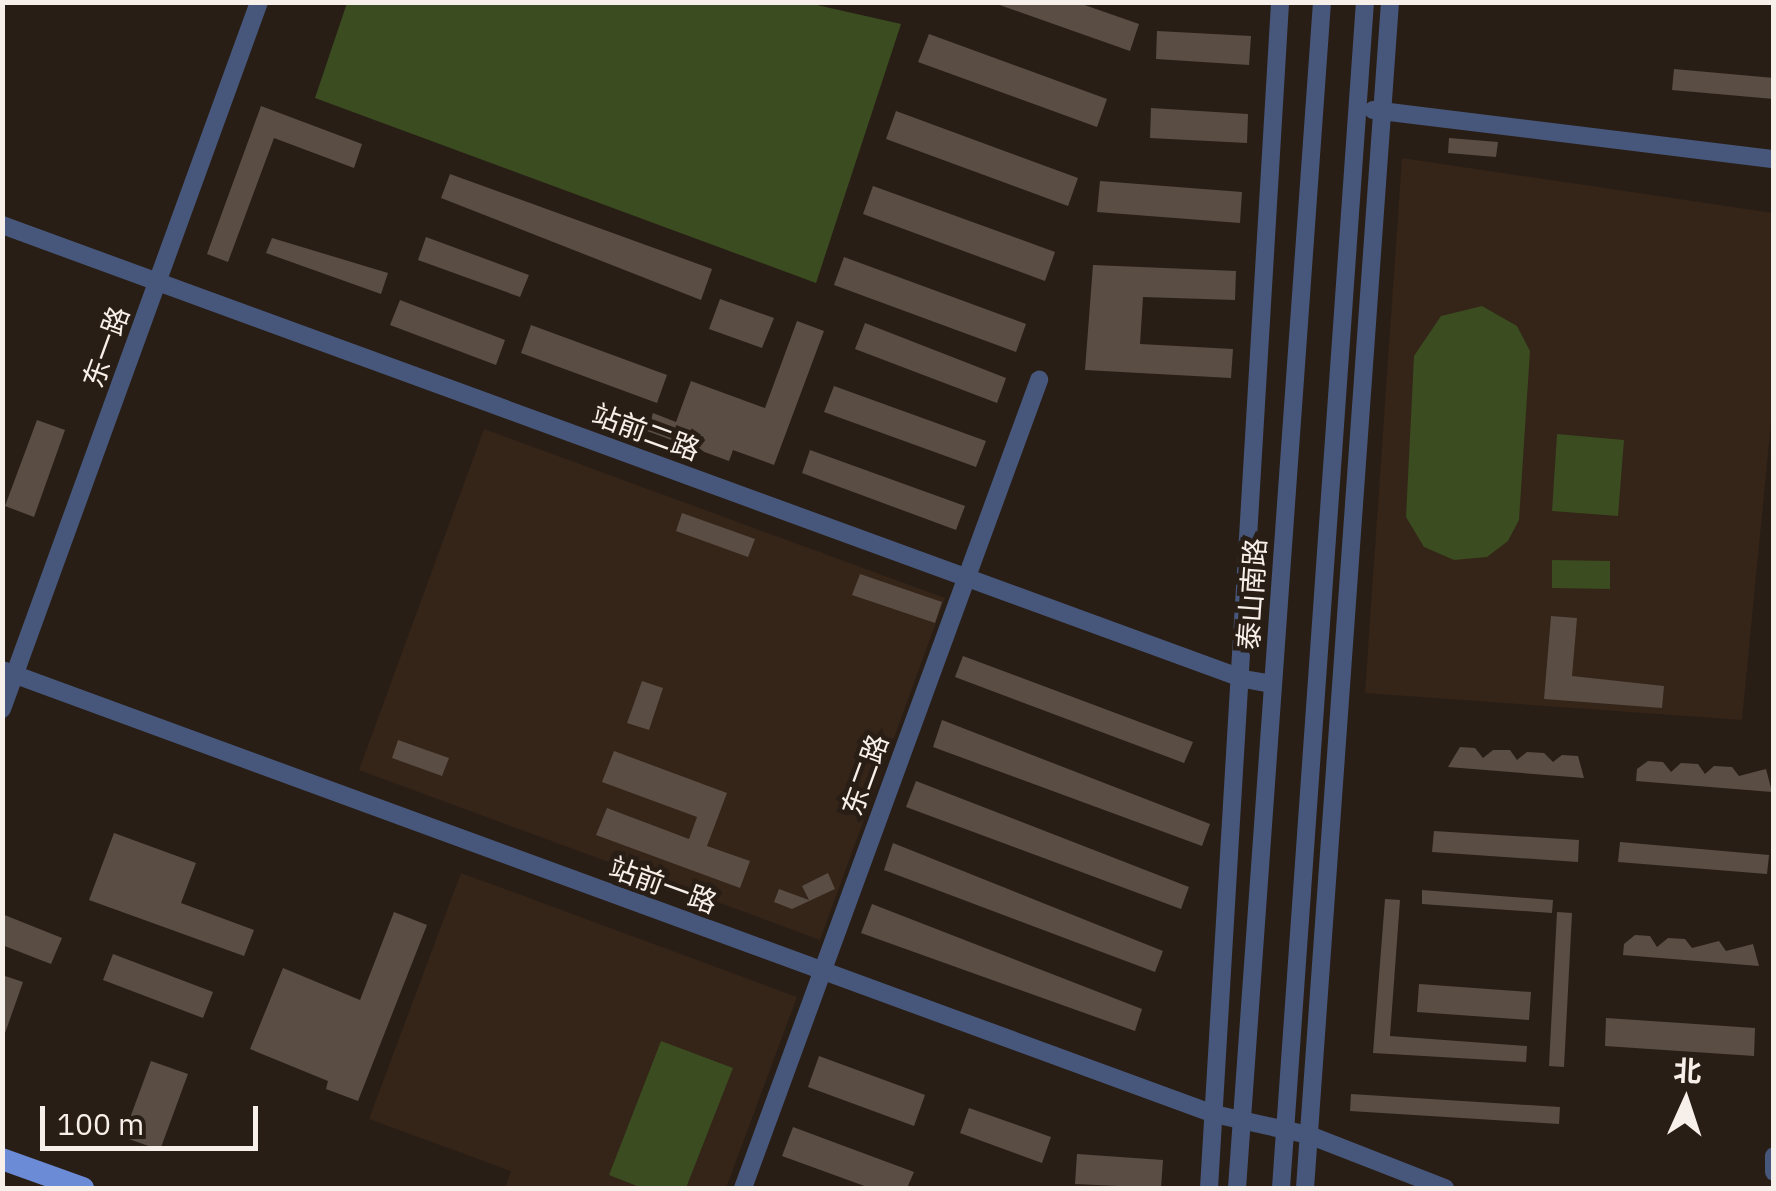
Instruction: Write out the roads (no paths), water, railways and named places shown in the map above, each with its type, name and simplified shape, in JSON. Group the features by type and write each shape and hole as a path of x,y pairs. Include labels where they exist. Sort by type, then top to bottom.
{"main road":[{"path":"2,1159 83,1188"}],"street":[{"name":"东一路","path":"2,709 9,673 159,283 259,2"},
{"path":"1208,1188 1244,679 1280,2"},
{"name":"泰山南路","path":"1237,1188 1322,2"},
{"path":"1282,1188 1365,2"},
{"path":"1305,1188 1390,2"},
{"path":"1358,107 1774,159"},
{"name":"站前二路","path":"2,225 1244,679 1273,684"},
{"name":"东二路","path":"742,1188 1038,380"},
{"name":"站前一路","path":"9,673 1214,1114 1308,1135 1444,1188"},
{"path":"1774,1156 1774,1172"}]}
